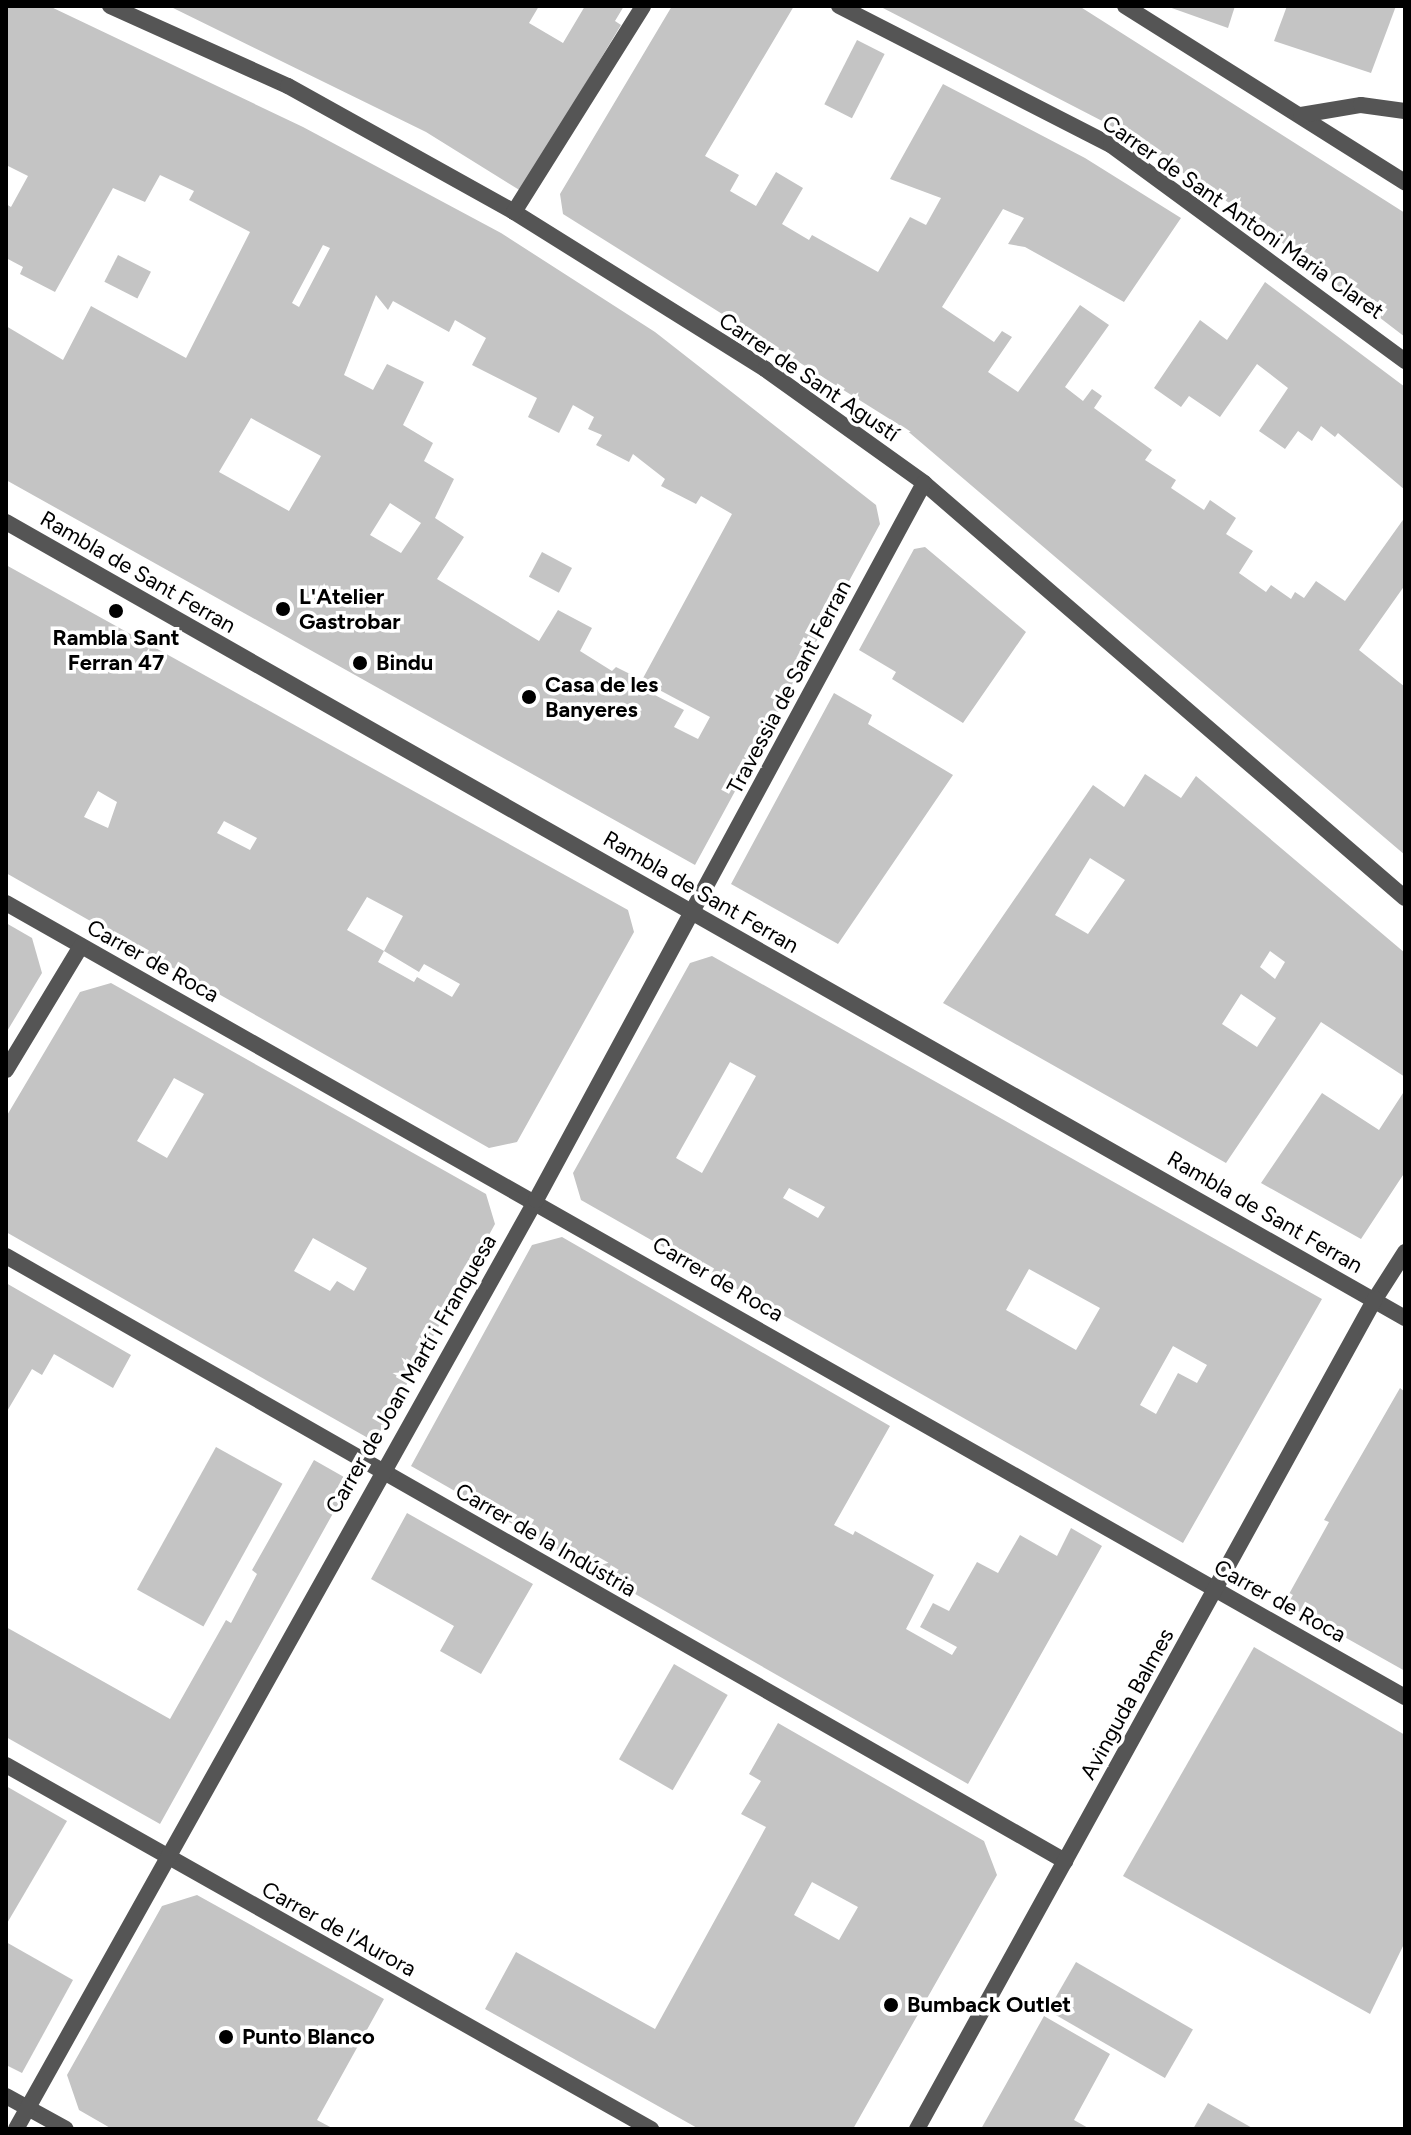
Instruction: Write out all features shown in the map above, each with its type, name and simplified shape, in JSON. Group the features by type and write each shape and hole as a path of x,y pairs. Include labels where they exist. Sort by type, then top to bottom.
{"street":[{"name":"Carrer de Sant Agustí","path":"110,6 288,86 514,212 765,369 924,483 1405,898"},
{"path":"514,212 643,6"},
{"name":"Carrer de Sant Antoni Maria Claret","path":"839,6 1111,145 1405,361"},
{"path":"1125,6 1405,182"},
{"path":"1301,115 1361,105 1405,111"},
{"name":"Travessia de Sant Ferran","path":"692,912 924,483"},
{"name":"Rambla de Sant Ferran","path":"6,522 1405,1318"},
{"name":"Carrer de Roca","path":"6,903 536,1200 1405,1697"},
{"name":"Carrer de Joan Martí i Franquesa","path":"16,2129 165,1856 536,1200 692,912"},
{"path":"6,1070 81,946"},
{"name":"Avinguda Balmes","path":"917,2129 1375,1299 1405,1252"},
{"name":"Carrer de la Indústria","path":"6,1256 1065,1861"},
{"name":"Carrer de l'Aurora","path":"6,1765 651,2129"},
{"path":"6,2096 66,2129"}],"building":[{"path":"6,6 49,6 303,127 501,233 655,332 876,505 880,524 695,865 6,480 6,326 63,360 91,306 186,358 250,232 189,200 194,191 160,175 145,202 113,188 55,292 20,274 23,267 6,258 6,204 11,207 28,176 6,165","holes":["323,245 330,248 299,307 292,303","376,295 388,310 393,301 449,332 455,320 486,338 472,365 537,398 528,417 559,433 573,405 594,417 588,429 602,435 596,445 629,462 633,454 665,479 661,486 696,504 701,496 732,514 642,680 616,667 612,671 580,651 592,628 558,610 539,641 437,579 464,537 435,518 454,479 424,461 433,443 403,425 424,382 387,364 373,390 344,375","251,418 321,456 289,511 219,472","390,503 421,523 401,553 370,535","650,685 710,717 698,739 674,727 684,710 647,691"]},
{"path":"169,6 539,6 529,23 563,43 585,6 624,6 615,21 621,25 521,191 426,132"},
{"path":"672,6 794,6 705,156 739,175 730,191 756,206 776,172 803,188 782,224 809,240 812,235 878,272 910,217 926,225 941,198 890,179 943,84 1085,158 1181,218 1124,302 1025,247 1008,244 1024,218 1003,209 942,307 994,342 1002,331 1012,337 988,372 1018,392 1080,305 1109,325 1065,387 1083,401 1092,389 1102,396 1094,408 1152,450 1145,460 1176,480 1171,488 1204,510 1210,500 1236,518 1226,534 1253,551 1239,573 1266,592 1271,585 1291,599 1295,592 1304,598 1316,581 1345,601 1405,517 1405,585 1359,650 1405,687 1405,855 904,428 563,214 560,194"},
{"path":"879,6 1079,6 1405,213 1405,337 1234,206 1108,124"},
{"path":"1166,6 1235,6 1228,28"},
{"path":"1287,6 1396,6 1371,73 1274,41"},
{"path":"857,40 885,54 852,118 824,104"},
{"path":"118,255 151,272 137,299 104,282"},
{"path":"1265,282 1405,387 1405,490 1338,433 1335,437 1321,426 1312,441 1298,431 1285,449 1259,431 1288,388 1257,364 1220,417 1189,396 1181,407 1154,388 1200,320 1227,340"},
{"path":"925,547 1026,632 963,723 892,679 896,672 859,650 914,549"},
{"path":"542,552 572,568 559,593 529,577"},
{"path":"6,565 628,910 634,932 517,1142 489,1148 6,873","holes":["98,791 117,802 108,828 84,817","224,821 257,838 250,850 217,833","367,897 403,916 384,951 347,930","384,951 419,972 424,964 460,984 452,997 417,977 414,982 378,962"]},
{"path":"834,693 872,715 868,724 953,775 838,944 731,884"},
{"path":"1145,774 1181,798 1196,776 1405,953 1405,1077 1321,1022 1226,1163 943,1003 1093,785 1124,807","holes":["1090,858 1125,880 1088,934 1055,915","1270,951 1285,962 1275,979 1260,967","1241,994 1276,1018 1257,1047 1222,1024"]},
{"path":"6,923 32,938 42,973 6,1033"},
{"path":"712,956 1322,1299 1183,1543 581,1200 573,1173 690,963","holes":["730,1062 756,1076 702,1173 676,1158","789,1188 825,1207 818,1218 783,1198","1029,1269 1100,1308 1076,1350 1006,1310","1173,1346 1207,1365 1197,1383 1178,1373 1156,1414 1140,1405"]},
{"path":"111,983 486,1194 495,1224 375,1442 6,1232 6,1117 80,992","holes":["174,1078 204,1094 167,1158 137,1141","313,1238 367,1268 354,1291 337,1281 330,1291 294,1271"]},
{"path":"1405,1090 1405,1172 1361,1239 1261,1183 1322,1093 1379,1130"},
{"path":"562,1237 890,1426 834,1525 853,1535 855,1531 934,1575 906,1629 952,1655 957,1647 920,1627 933,1603 949,1611 977,1562 998,1573 1020,1535 1057,1556 1071,1528 1102,1546 968,1784 411,1466 532,1245"},
{"path":"6,1283 131,1355 113,1388 54,1354 42,1375 32,1369 6,1413"},
{"path":"1400,1388 1405,1392 1405,1671 1284,1603 1329,1522 1324,1520"},
{"path":"216,1447 282,1484 203,1626 137,1590"},
{"path":"314,1460 351,1481 160,1824 6,1737 6,1627 170,1719 226,1620 231,1623 257,1574 252,1570"},
{"path":"407,1513 533,1584 481,1674 440,1651 454,1626 371,1579"},
{"path":"1254,1647 1405,1735 1405,1942 1370,2014 1123,1876"},
{"path":"674,1664 728,1695 673,1790 619,1759"},
{"path":"778,1723 984,1841 997,1875 853,2129 699,2129 485,2009 516,1952 655,2029 766,1827 741,1814 761,1781 749,1774","holes":["812,1882 858,1907 839,1940 794,1915"]},
{"path":"6,1786 67,1821 6,1925"},
{"name":"Punto Blanco","path":"197,1895 384,1999 317,2120 334,2129 112,2129 79,2110 67,2075 162,1906"},
{"path":"6,1942 73,1980 22,2073 6,2065"},
{"path":"1076,1962 1193,2029 1165,2078 1048,2010"},
{"path":"1044,2016 1110,2054 1074,2120 1090,2129 981,2129"},
{"path":"1208,2103 1254,2129 1193,2129"}],"place":[{"name":"L'Atelier Gastrobar","path":"283,609"},
{"name":"Rambla Sant Ferran 47","path":"116,611"},
{"name":"Bindu","path":"360,663"},
{"name":"Casa de les Banyeres","path":"529,697"},
{"name":"Bumback Outlet","path":"891,2005"},
{"name":"Punto Blanco","path":"226,2037"}]}
